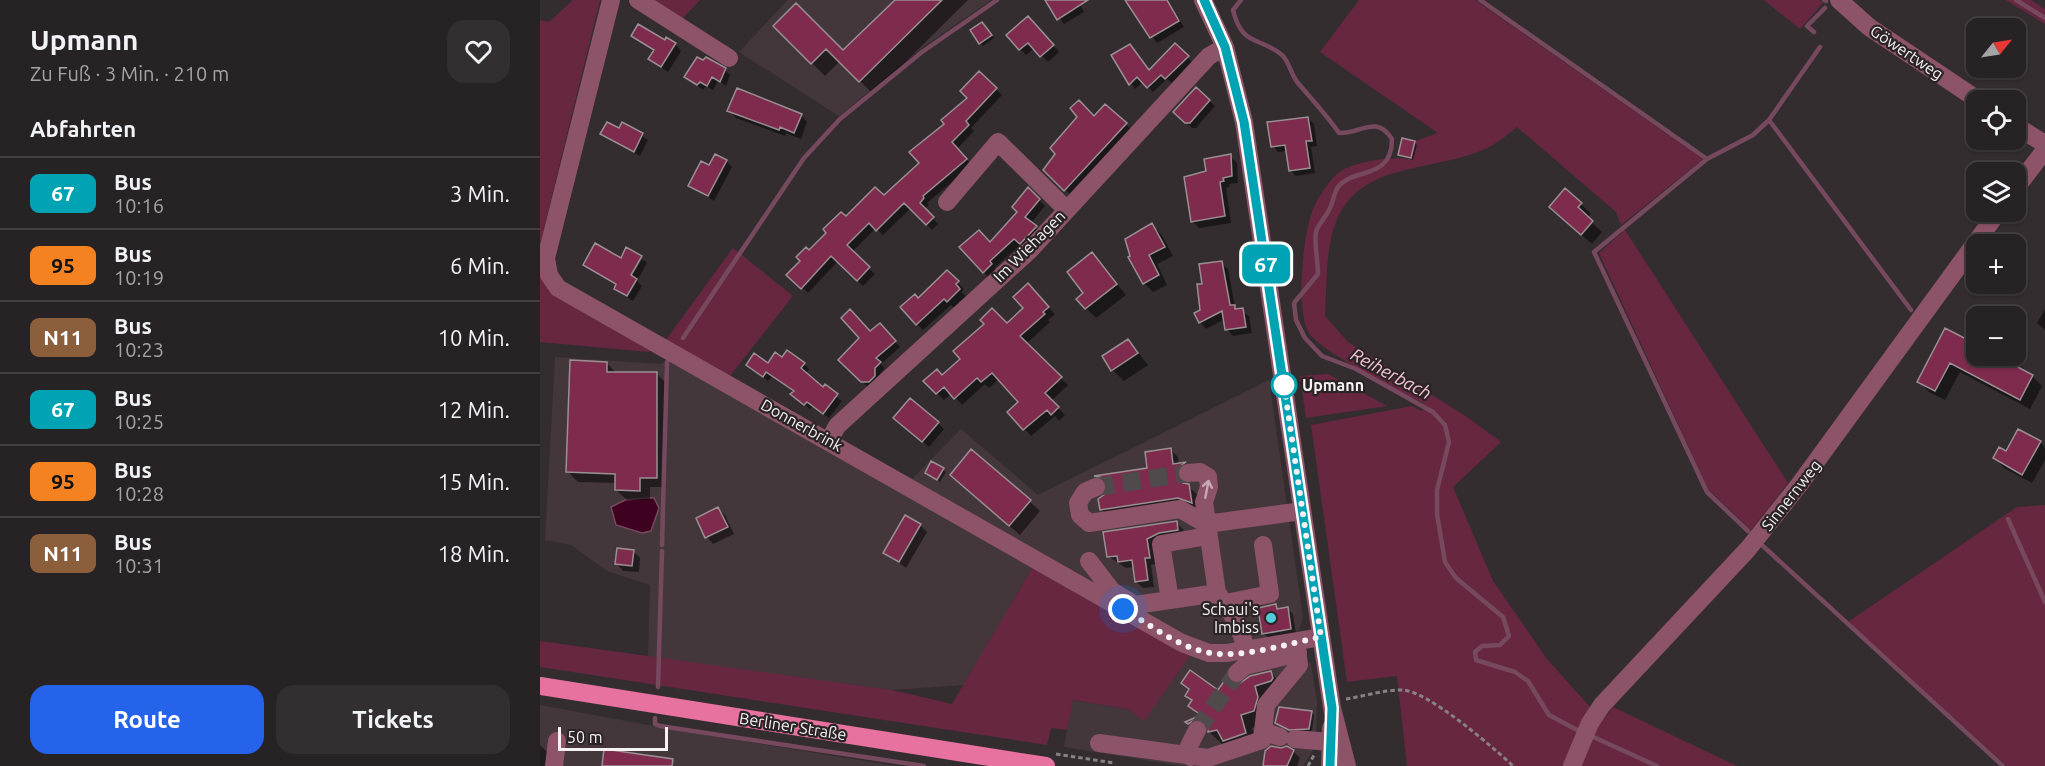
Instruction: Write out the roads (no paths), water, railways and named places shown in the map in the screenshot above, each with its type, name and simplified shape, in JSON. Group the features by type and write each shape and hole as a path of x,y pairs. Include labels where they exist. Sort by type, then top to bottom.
{"main road":[{"name":"Berliner Straße","path":"540,686 1046,766"}],"street":[{"name":"Donnerbrink","path":"611,0 546,258 549,275 558,288 1182,643 1209,653 1297,647 1321,637"},
{"path":"638,0 729,58"},
{"path":"1203,0 1225,47 1244,122 1336,743 1347,766"},
{"name":"Göwertweg","path":"1839,0 1869,27 1966,92"},
{"name":"Im Wiehagen","path":"829,441 837,426 1030,250 1209,56 1225,47"},
{"path":"2026,132 2045,144"},
{"path":"946,202 998,142 1066,209"},
{"path":"2026,175 2045,150"},
{"name":"Sinnernweg","path":"1572,766 1588,727 1602,705 1748,549 1792,494 1991,222"},
{"path":"1188,473 1200,471 1208,477 1209,487 1204,502 1207,530 1221,598 1244,640 1246,651"},
{"path":"1096,488 1085,492 1077,503 1080,515 1089,523 1180,509 1207,530"},
{"path":"1170,600 1161,544 1207,530 1302,511"},
{"path":"1089,561 1112,591 1135,605 1170,600 1270,594 1263,546"},
{"path":"1099,743 1208,758 1262,740 1266,705 1299,665 1297,647 1245,666 1237,673"},
{"path":"1191,757 1189,746 1197,730"},
{"path":"1263,731 1288,738 1336,743"},
{"path":"554,766 557,741"},
{"path":"1330,766 1336,743"}],"waterway":[{"path":"683,338 804,158 840,119 922,52 997,0"},
{"name":"Reiherbach","path":"1241,0 1233,10 1241,30 1252,39 1282,55 1296,80 1339,133 1374,126 1386,132 1392,139 1386,161 1379,167 1353,177 1338,187 1329,211 1316,232 1318,274 1294,303 1296,320 1305,338 1322,356 1356,369 1433,412 1445,425 1449,442 1437,490 1437,514 1445,562 1456,578 1503,617 1509,636 1500,645 1482,646 1475,652 1476,660 1515,672 1528,681 1549,715 1581,732"},
{"path":"1480,0 1707,159"},
{"path":"2016,0 2045,18"},
{"path":"1814,32 1807,26 1825,8"},
{"path":"1748,531 1707,492 1594,252 1707,159 1753,135 1769,120 1820,47"},
{"path":"1769,120 1911,310"},
{"path":"662,545 667,362"},
{"path":"2008,519 2045,602"},
{"path":"1763,546 2003,766"},
{"path":"658,687 662,551"},
{"path":"655,718 655,724 660,726 924,766"},
{"name":"Reiherbach","path":"1589,735 1657,766"}],"tunnel":[{"path":"1096,487 1188,473"},
{"path":"1197,730 1237,673"}],"place":[{"name":"Upmann","path":"1284,385"},
{"name":"Schaui's Imbiss","path":"1271,618"}]}
